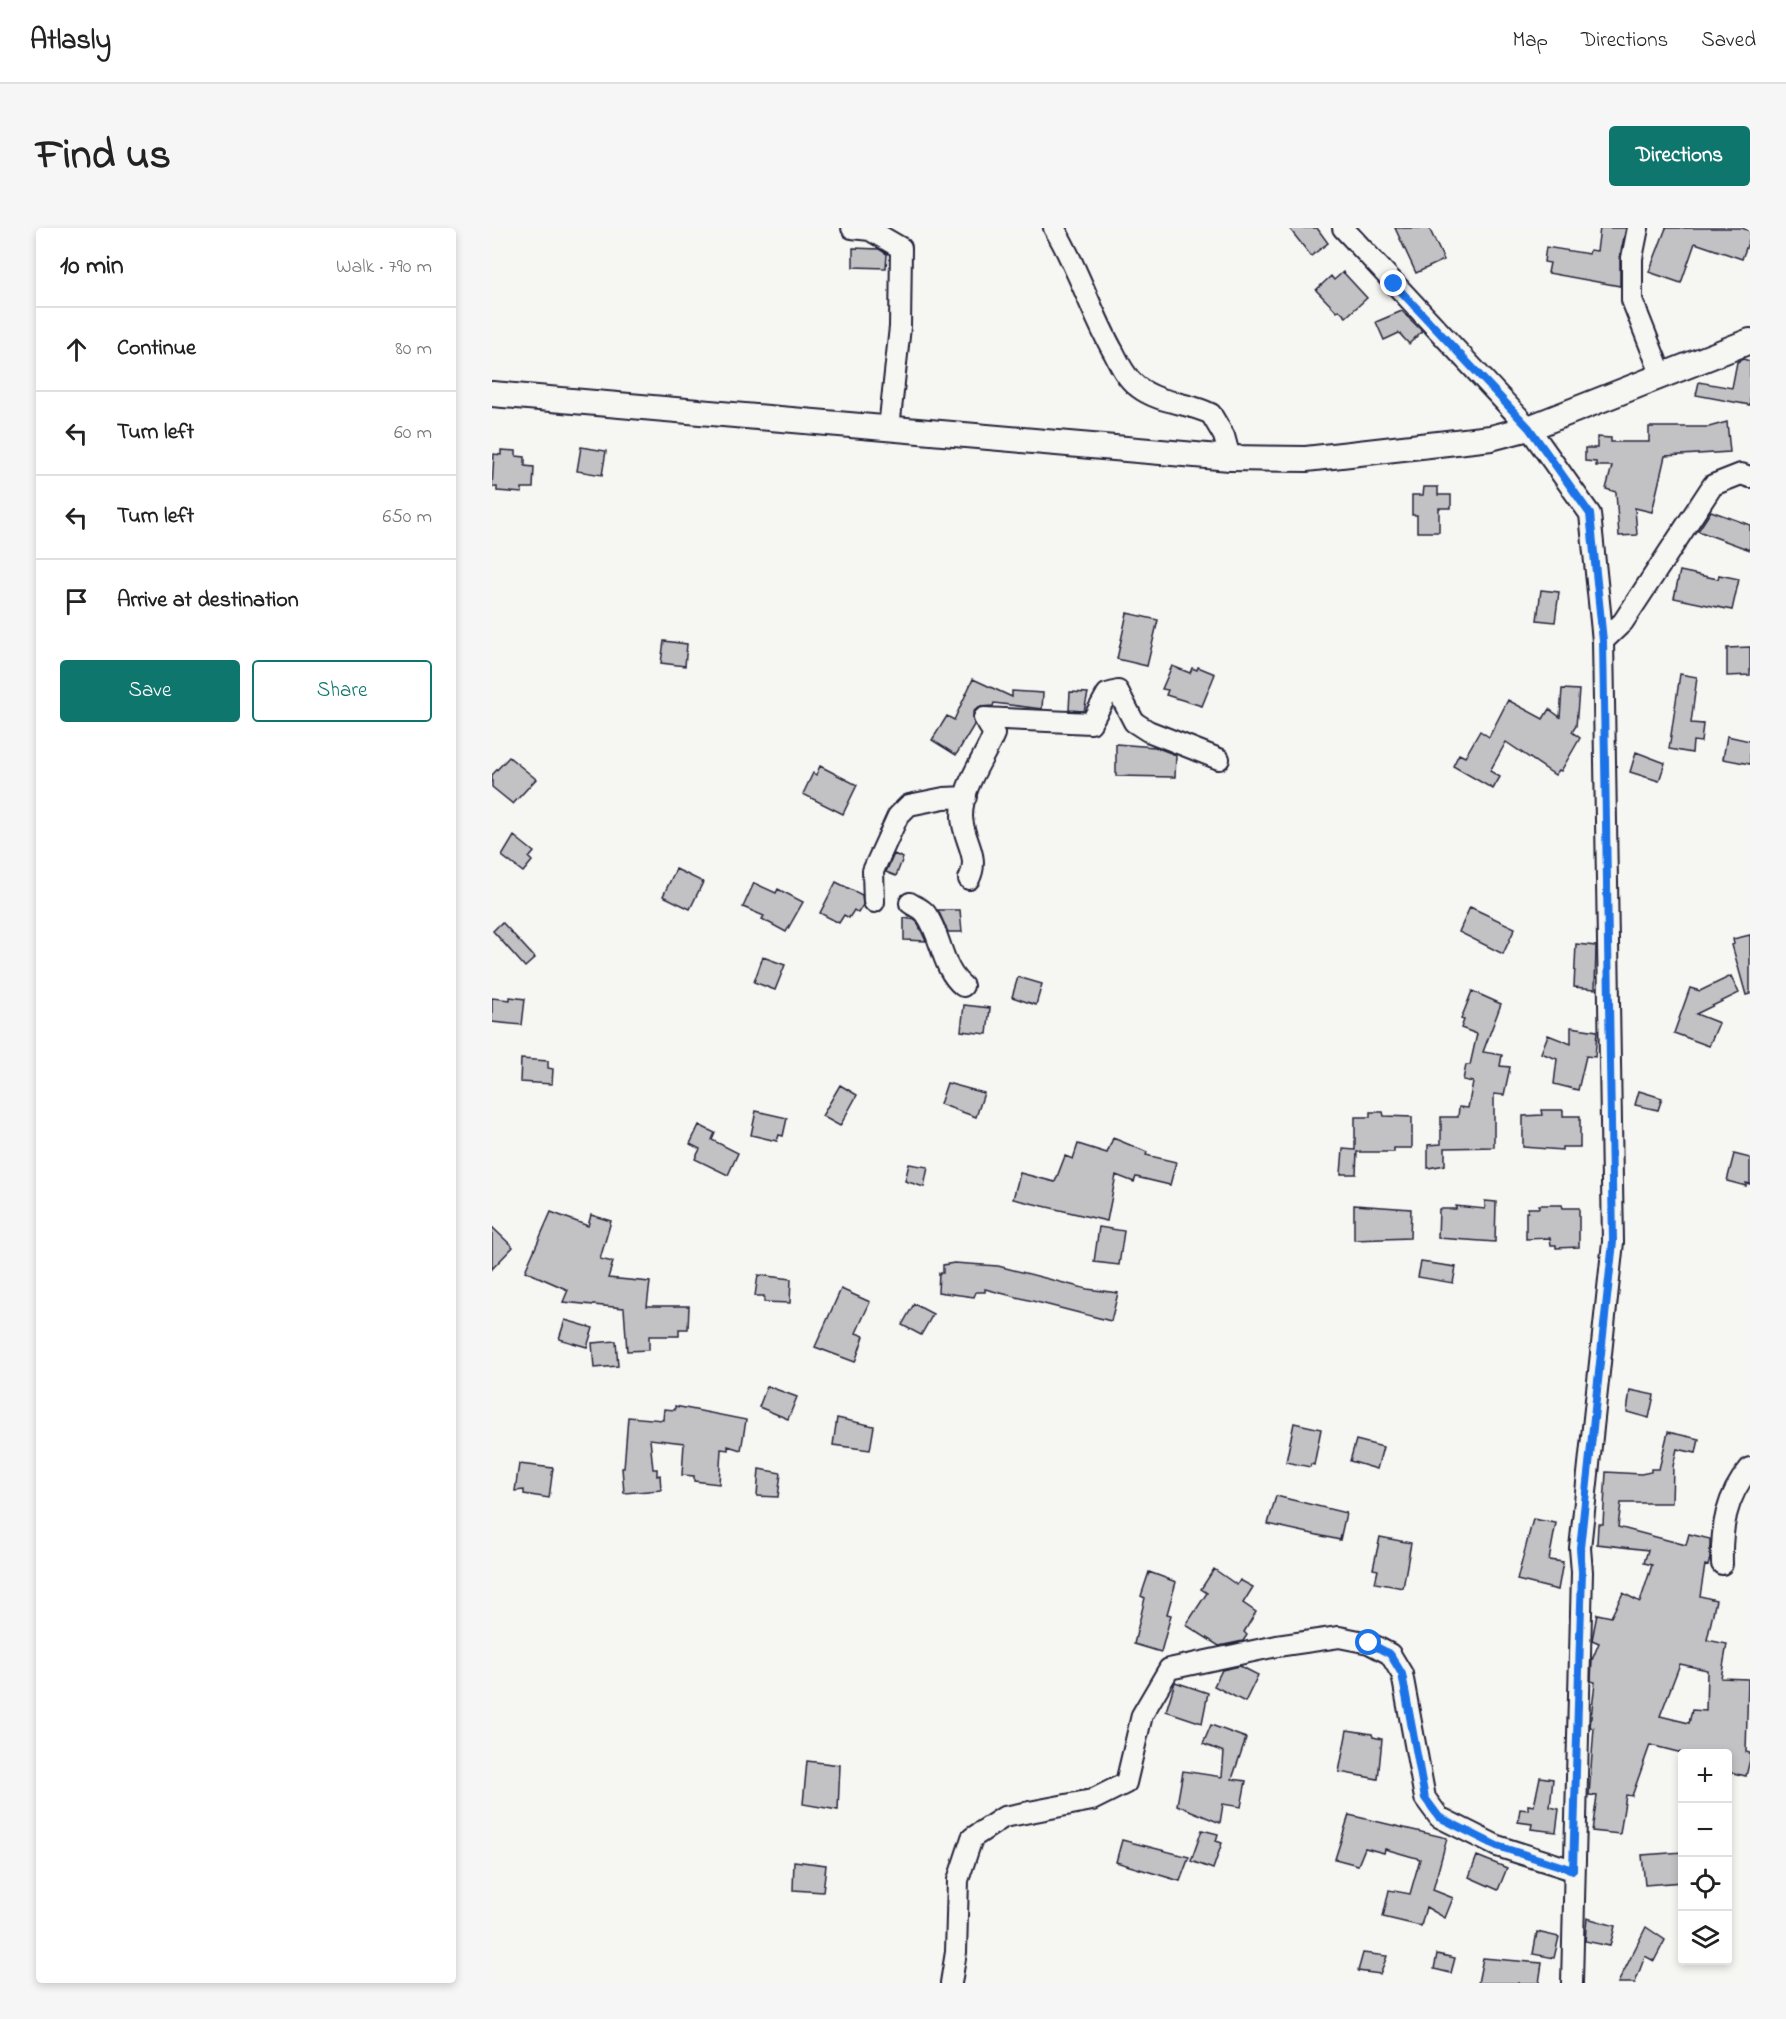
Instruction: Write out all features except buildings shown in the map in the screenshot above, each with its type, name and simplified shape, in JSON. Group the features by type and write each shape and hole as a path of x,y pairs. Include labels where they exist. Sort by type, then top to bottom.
{"street":[{"path":"852,228 870,230 901,248 900,327 889,428"},
{"path":"1054,228 1093,314 1124,371 1137,387 1156,397 1211,414 1224,436 1230,458"},
{"path":"1343,228 1529,428 1590,514 1603,641 1613,1242 1580,1548 1582,1572 1572,1983"},
{"path":"1638,228 1632,258 1632,300 1662,376"},
{"path":"492,394 1230,458 1306,459 1479,440 1529,428 1750,341"},
{"path":"1603,641 1623,621 1713,485 1741,474 1750,477"},
{"path":"969,879 973,872 973,859 962,817 966,788 1001,727 1091,723 1107,694 1118,690 1134,722 1148,731 1219,759"},
{"path":"874,902 873,872 898,816 909,805 966,797"},
{"path":"910,903 927,914 948,967 955,979 963,986"},
{"path":"1722,1564 1721,1532 1728,1503 1750,1468"},
{"path":"951,1983 956,1952 958,1880 972,1838 1004,1817 1092,1800 1126,1783 1142,1715 1169,1669 1277,1646 1339,1637 1369,1643 1390,1654 1402,1674 1425,1798 1439,1817 1497,1846 1573,1870"}],"route":[{"path":"1369,1643 1390,1654 1402,1674 1425,1798 1439,1817 1497,1846 1573,1870 1582,1572 1580,1548 1588,1452 1613,1242 1603,641 1590,514 1529,428 1394,284"}]}
